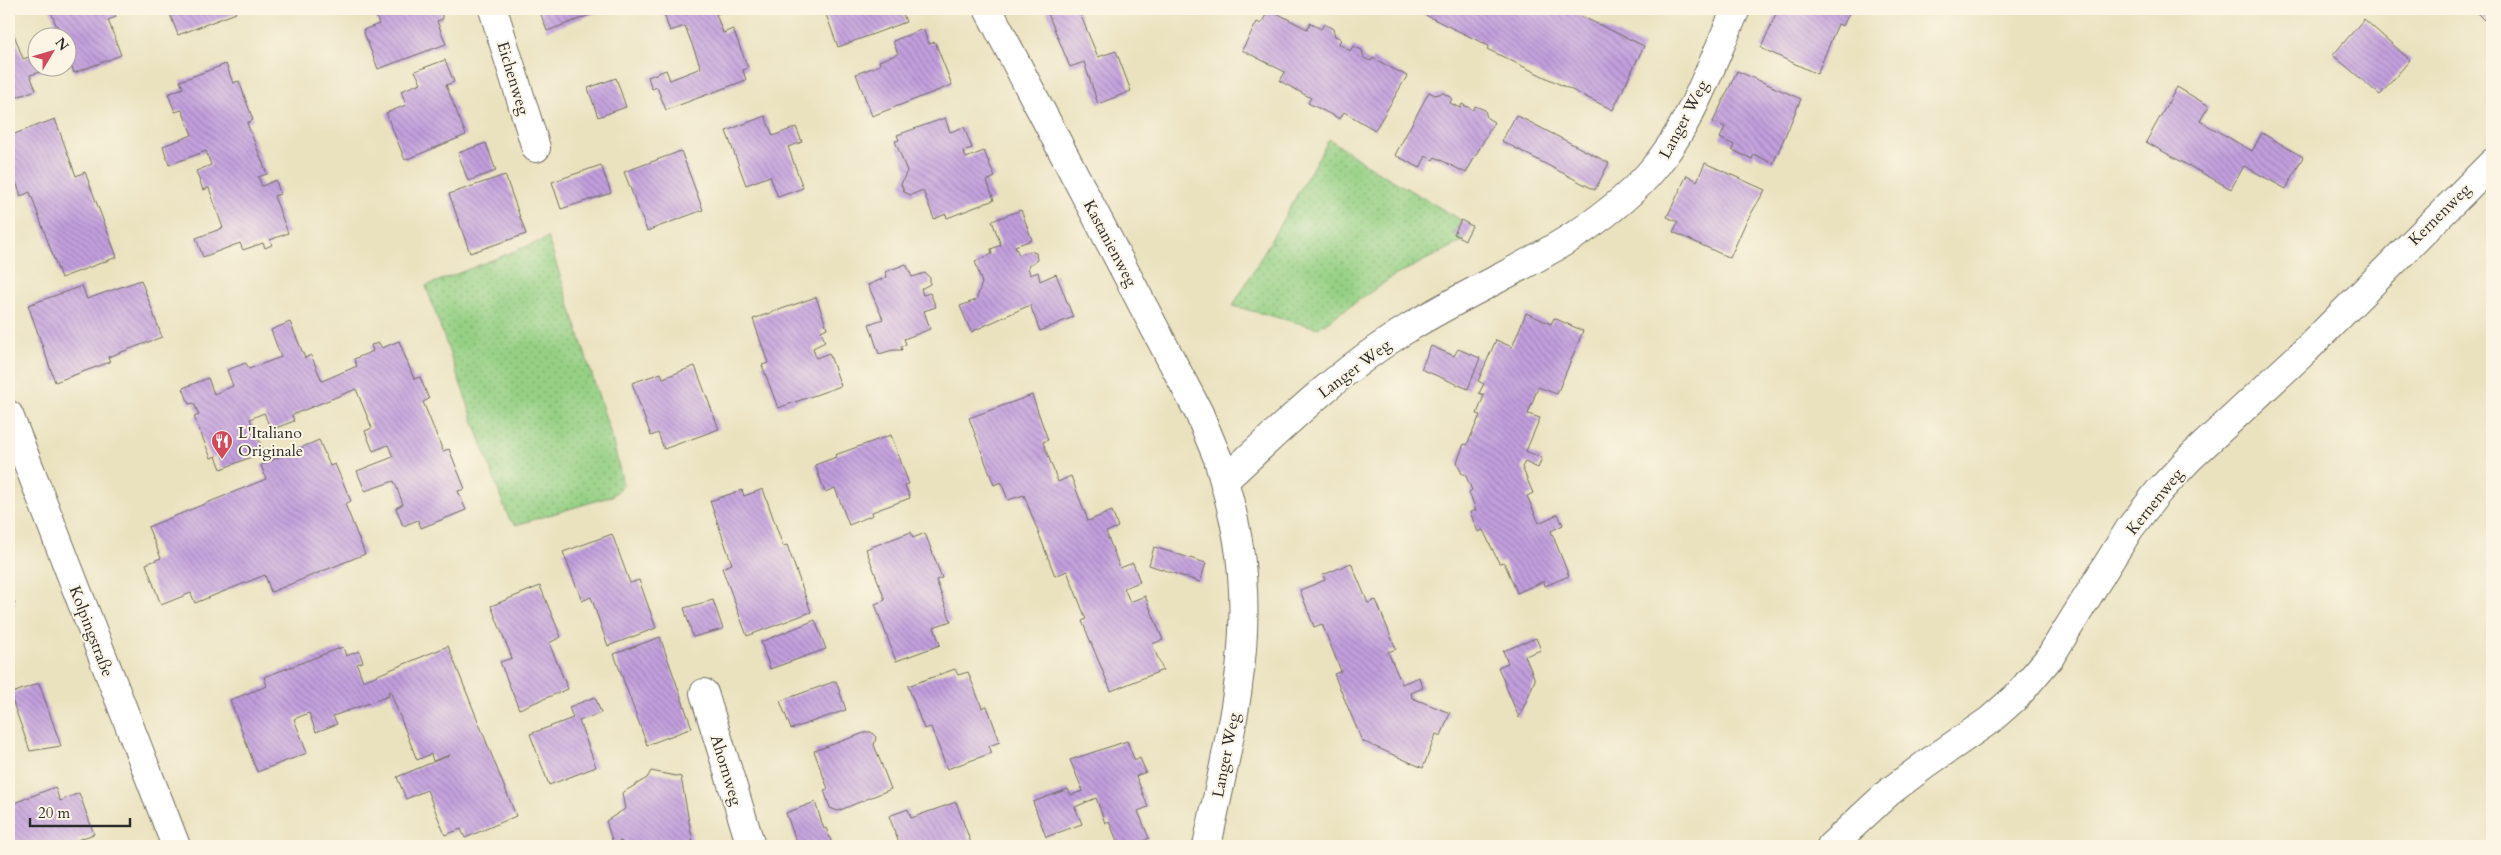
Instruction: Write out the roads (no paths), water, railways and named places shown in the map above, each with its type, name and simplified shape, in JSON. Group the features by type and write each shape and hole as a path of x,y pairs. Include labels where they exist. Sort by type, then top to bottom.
{"street":[{"name":"Eichenweg","path":"492,9 536,148"},
{"name":"Kastanienweg","path":"988,9 1199,413 1218,459 1224,482"},
{"name":"Langer Weg","path":"1207,846 1235,700 1243,624 1243,582 1240,552 1224,482 1305,406 1369,354 1420,321 1570,238 1615,208 1649,175 1675,140 1736,9"},
{"name":"Kernenweg","path":"1832,846 1889,792 1990,720 2017,696 2050,657 2130,528 2164,486 2305,351 2492,163"},
{"name":"Kolpingstraße","path":"9,415 176,846"},
{"name":"Ahornweg","path":"704,693 751,846"}],"place":[{"name":"L'Italiano Originale","path":"222,460"}]}
